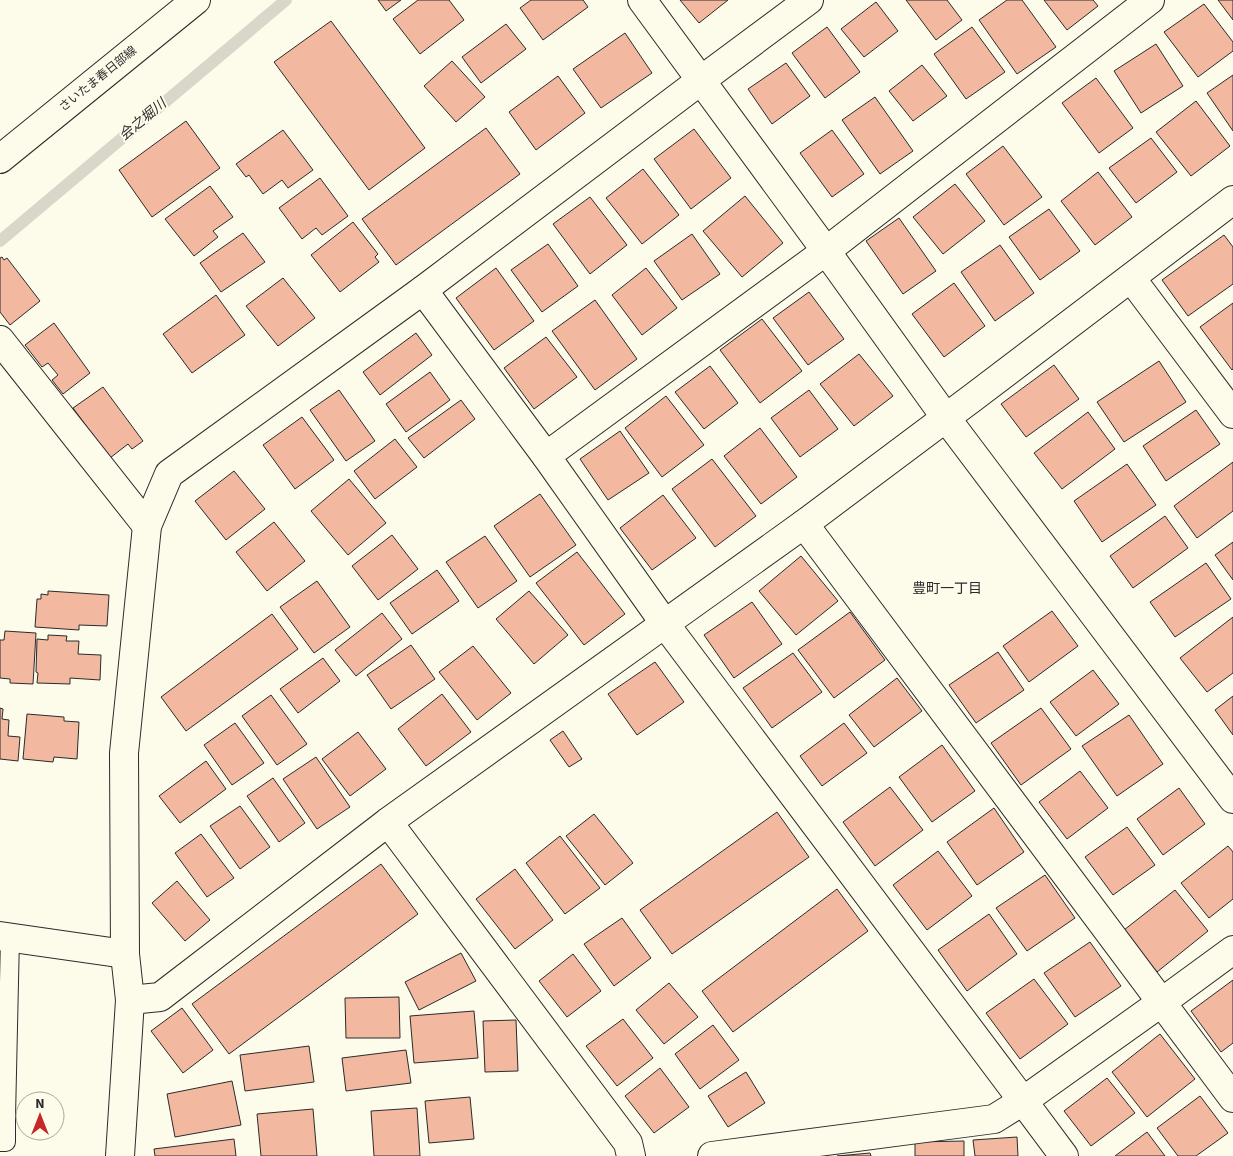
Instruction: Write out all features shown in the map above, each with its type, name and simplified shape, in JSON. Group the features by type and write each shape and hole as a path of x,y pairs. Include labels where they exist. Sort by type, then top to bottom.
{"street":[{"name":"さいたま春日部線","path":"0,159 196,0"},
{"path":"642,0 946,418 1233,798"},
{"path":"120,1156 130,1000 125,954 124,753 147,526 169,474 423,290 809,0"},
{"path":"546,456 826,251 1150,0"},
{"path":"130,1000 160,997 388,822 804,524 1233,200"},
{"path":"1131,278 1233,414"},
{"path":"423,290 546,456 665,624 1064,1156"},
{"path":"0,340 147,526"},
{"path":"804,524 1233,1098"},
{"path":"388,822 628,1143 631,1156"},
{"path":"5,936 125,954"},
{"path":"712,1156 994,1119 1233,950"}],"lane":[{"path":"0,1142 6,1142 3,1116 5,936"}],"building":[{"path":"378,0 401,0 386,11"},
{"path":"418,0 449,0 464,20 420,54 393,19"},
{"path":"531,0 583,0 588,7 543,40 520,8"},
{"path":"680,0 728,0 699,23"},
{"path":"906,0 947,0 962,20 936,40"},
{"path":"1007,0 1022,0 1056,47 1017,74 979,20"},
{"path":"1044,0 1093,0 1098,6 1067,30"},
{"path":"1218,0 1233,0 1233,20"},
{"path":"876,2 898,31 864,57 841,29"},
{"path":"1204,4 1233,42 1233,51 1198,77 1164,32"},
{"path":"331,21 425,148 369,190 274,62"},
{"path":"506,24 526,49 481,83 462,57"},
{"path":"827,27 860,72 825,98 792,53"},
{"path":"972,27 1005,72 966,99 934,54"},
{"path":"625,33 652,73 601,108 573,69"},
{"path":"1156,44 1183,86 1141,113 1114,71"},
{"path":"452,61 485,97 456,122 424,86"},
{"path":"786,63 810,96 772,124 748,89"},
{"path":"922,65 947,96 913,121 889,91"},
{"path":"1233,75 1233,131 1207,93"},
{"path":"558,76 585,113 536,150 509,112"},
{"path":"1096,78 1133,128 1099,153 1062,103"},
{"path":"875,97 913,151 880,174 842,120"},
{"path":"1196,101 1230,146 1191,176 1156,132"},
{"path":"186,121 220,168 152,217 119,170"},
{"path":"486,128 520,174 396,265 362,219"},
{"path":"694,129 731,178 691,209 654,159"},
{"path":"283,130 313,170 288,188 282,180 263,194 249,175 246,177 236,164"},
{"path":"832,130 864,174 832,197 800,153"},
{"path":"1151,138 1177,172 1136,203 1109,168"},
{"path":"1003,146 1042,197 1004,225 966,174"},
{"path":"643,169 679,215 642,244 606,198"},
{"path":"1098,172 1132,217 1095,245 1061,201"},
{"path":"320,178 348,216 322,235 316,228 302,239 279,208"},
{"path":"955,184 985,221 943,254 913,217"},
{"path":"210,186 233,217 213,231 218,237 194,256 165,219"},
{"path":"745,196 783,243 742,277 703,231"},
{"path":"590,197 627,245 590,274 553,224"},
{"path":"1049,209 1080,251 1040,280 1009,237"},
{"path":"899,218 936,271 903,294 866,241"},
{"path":"353,222 378,254 375,257 379,262 340,292 311,255"},
{"path":"243,233 265,262 221,292 200,263"},
{"path":"692,234 720,274 682,300 654,261"},
{"path":"1224,235 1233,247 1233,284 1188,316 1162,280"},
{"path":"548,244 578,286 542,312 511,270"},
{"path":"1000,245 1034,293 995,321 961,272"},
{"path":"2,257 4,260 7,258 40,301 10,325 0,312 0,258"},
{"path":"496,268 534,321 494,350 456,298"},
{"path":"646,268 677,308 642,335 612,295"},
{"path":"283,278 315,318 278,346 246,306"},
{"path":"954,283 985,326 944,357 912,314"},
{"path":"809,292 844,339 808,365 773,318"},
{"path":"216,295 245,335 192,373 163,334"},
{"path":"595,300 637,359 595,390 552,331"},
{"path":"1233,303 1233,369 1232,370 1200,327"},
{"path":"762,319 802,371 760,403 720,350"},
{"path":"54,323 90,373 63,394 52,380 58,375 48,363 42,367 25,345"},
{"path":"416,333 432,355 380,395 363,372"},
{"path":"546,337 577,377 534,409 504,368"},
{"path":"859,354 893,396 854,426 820,384"},
{"path":"1159,361 1186,402 1124,442 1097,402"},
{"path":"1054,365 1079,399 1026,437 1001,404"},
{"path":"710,366 738,403 704,429 675,392"},
{"path":"430,372 450,400 406,432 386,404"},
{"path":"103,387 143,441 132,449 128,444 110,458 73,408"},
{"path":"339,390 375,441 346,461 310,410"},
{"path":"809,390 838,429 800,457 771,418"},
{"path":"666,396 704,445 662,477 625,428"},
{"path":"461,400 475,419 424,458 408,438"},
{"path":"1196,410 1220,444 1166,481 1143,446"},
{"path":"1088,412 1115,449 1062,489 1034,453"},
{"path":"302,417 334,460 295,489 263,445"},
{"path":"760,428 797,477 761,504 724,456"},
{"path":"620,431 649,473 608,500 580,459"},
{"path":"395,439 417,467 375,499 354,471"},
{"path":"712,459 756,516 715,547 672,489"},
{"path":"1233,462 1233,511 1197,538 1174,506"},
{"path":"1127,464 1156,505 1102,542 1074,501"},
{"path":"234,471 265,509 226,540 195,501"},
{"path":"349,479 386,523 348,555 311,511"},
{"path":"540,494 576,545 530,577 494,526"},
{"path":"663,495 696,538 652,570 620,528"},
{"path":"1165,516 1188,548 1133,588 1110,556"},
{"path":"274,522 305,561 267,591 236,552"},
{"path":"392,535 418,569 378,600 352,566"},
{"path":"485,536 517,581 478,608 446,562"},
{"path":"1233,542 1233,580 1215,555"},
{"path":"577,552 625,614 584,645 536,583"},
{"path":"801,556 838,601 796,635 759,591"},
{"path":"1206,563 1231,599 1175,637 1150,602"},
{"path":"437,570 459,601 412,634 390,603"},
{"path":"317,581 350,627 314,653 280,607"},
{"path":"48,591 109,595 107,626 79,625 79,630 35,627 37,599 41,599 41,594 48,595"},
{"path":"529,591 568,635 534,664 496,619"},
{"path":"752,602 782,644 734,678 704,635"},
{"path":"1052,611 1078,646 1029,682 1003,646"},
{"path":"850,612 885,660 834,698 798,650"},
{"path":"382,613 402,639 356,676 335,650"},
{"path":"272,614 298,649 186,731 161,697"},
{"path":"1233,617 1233,673 1207,692 1180,658"},
{"path":"5,631 36,633 33,684 10,683 10,679 0,678 0,640 4,640"},
{"path":"48,635 67,636 66,641 79,641 78,654 101,655 100,680 70,678 70,684 37,683 37,639 48,640"},
{"path":"411,645 435,679 391,709 367,675"},
{"path":"473,646 511,693 477,720 439,672"},
{"path":"998,652 1024,690 976,723 949,685"},
{"path":"793,653 822,692 772,728 743,688"},
{"path":"323,658 340,681 298,713 280,689"},
{"path":"655,662 684,702 637,735 608,694"},
{"path":"1093,670 1119,704 1076,736 1050,702"},
{"path":"897,678 922,711 874,747 849,715"},
{"path":"442,694 471,732 426,766 398,729"},
{"path":"271,695 307,744 277,765 242,716"},
{"path":"1233,696 1233,735 1215,710"},
{"path":"0,708 3,709 2,719 9,720 8,736 20,737 18,761 0,759"},
{"path":"1041,708 1071,749 1021,785 991,743"},
{"path":"27,714 64,717 64,721 79,722 77,759 54,757 53,762 23,759"},
{"path":"1129,715 1163,764 1117,796 1082,746"},
{"path":"235,723 264,763 232,785 204,745"},
{"path":"844,723 867,753 822,786 800,756"},
{"path":"563,731 582,759 569,767 550,740"},
{"path":"358,732 386,769 350,796 322,759"},
{"path":"942,745 975,791 932,822 899,777"},
{"path":"316,757 350,807 317,829 283,779"},
{"path":"206,761 226,789 180,823 159,796"},
{"path":"1080,771 1108,808 1067,839 1039,802"},
{"path":"273,778 305,823 279,842 247,796"},
{"path":"890,787 923,830 875,866 843,822"},
{"path":"1179,788 1205,824 1163,855 1137,819"},
{"path":"240,806 270,847 240,869 210,826"},
{"path":"994,808 1024,852 977,885 947,842"},
{"path":"777,812 809,857 672,954 640,910"},
{"path":"594,814 633,863 605,885 566,836"},
{"path":"1127,827 1155,865 1113,895 1085,857"},
{"path":"201,834 234,878 207,897 175,853"},
{"path":"560,836 600,888 565,914 526,863"},
{"path":"1228,846 1233,852 1233,899 1209,918 1181,883"},
{"path":"938,851 972,896 927,930 893,885"},
{"path":"381,864 418,914 229,1054 192,1004"},
{"path":"515,869 553,920 515,949 476,899"},
{"path":"1045,875 1075,918 1027,951 996,908"},
{"path":"177,881 210,920 185,941 152,903"},
{"path":"837,889 868,931 733,1032 702,991"},
{"path":"1175,890 1208,931 1157,972 1124,930"},
{"path":"989,914 1017,954 967,991 938,950"},
{"path":"622,918 651,958 614,986 584,944"},
{"path":"1090,942 1121,986 1075,1017 1044,973"},
{"path":"461,953 476,981 419,1010 405,982"},
{"path":"573,954 601,991 567,1017 539,981"},
{"path":"1034,979 1068,1024 1020,1059 986,1013"},
{"path":"1233,980 1233,1043 1221,1052 1191,1011"},
{"path":"669,983 698,1017 664,1044 636,1010"},
{"path":"399,997 400,1038 346,1038 345,998"},
{"path":"182,1008 213,1050 183,1073 151,1031"},
{"path":"474,1011 478,1058 414,1063 410,1016"},
{"path":"623,1019 653,1058 617,1086 586,1046"},
{"path":"516,1020 518,1071 485,1072 483,1021"},
{"path":"713,1025 739,1060 700,1089 675,1054"},
{"path":"1160,1034 1195,1079 1147,1117 1112,1072"},
{"path":"309,1046 314,1082 245,1091 240,1055"},
{"path":"406,1050 411,1083 346,1091 342,1058"},
{"path":"660,1068 689,1107 654,1133 625,1096"},
{"path":"746,1072 765,1103 728,1127 708,1096"},
{"path":"1107,1078 1135,1113 1091,1146 1064,1111"},
{"path":"232,1081 241,1125 175,1137 167,1094"},
{"path":"1200,1096 1228,1133 1196,1156 1178,1156 1157,1128"},
{"path":"470,1097 474,1139 429,1143 425,1101"},
{"path":"417,1108 420,1156 374,1156 371,1111"},
{"path":"313,1109 317,1156 261,1156 257,1114"},
{"path":"1147,1132 1165,1156 1115,1156"},
{"path":"1017,1137 1018,1156 975,1156 973,1140"},
{"path":"234,1139 236,1156 155,1156 154,1149"},
{"path":"964,1141 964,1156 915,1156 915,1142"},
{"path":"870,1153 871,1156 837,1156"}],"waterway":[{"name":"会之堀川","path":"0,241 286,0"}],"district":[{"name":"豊町一丁目","path":"947,589"}]}
